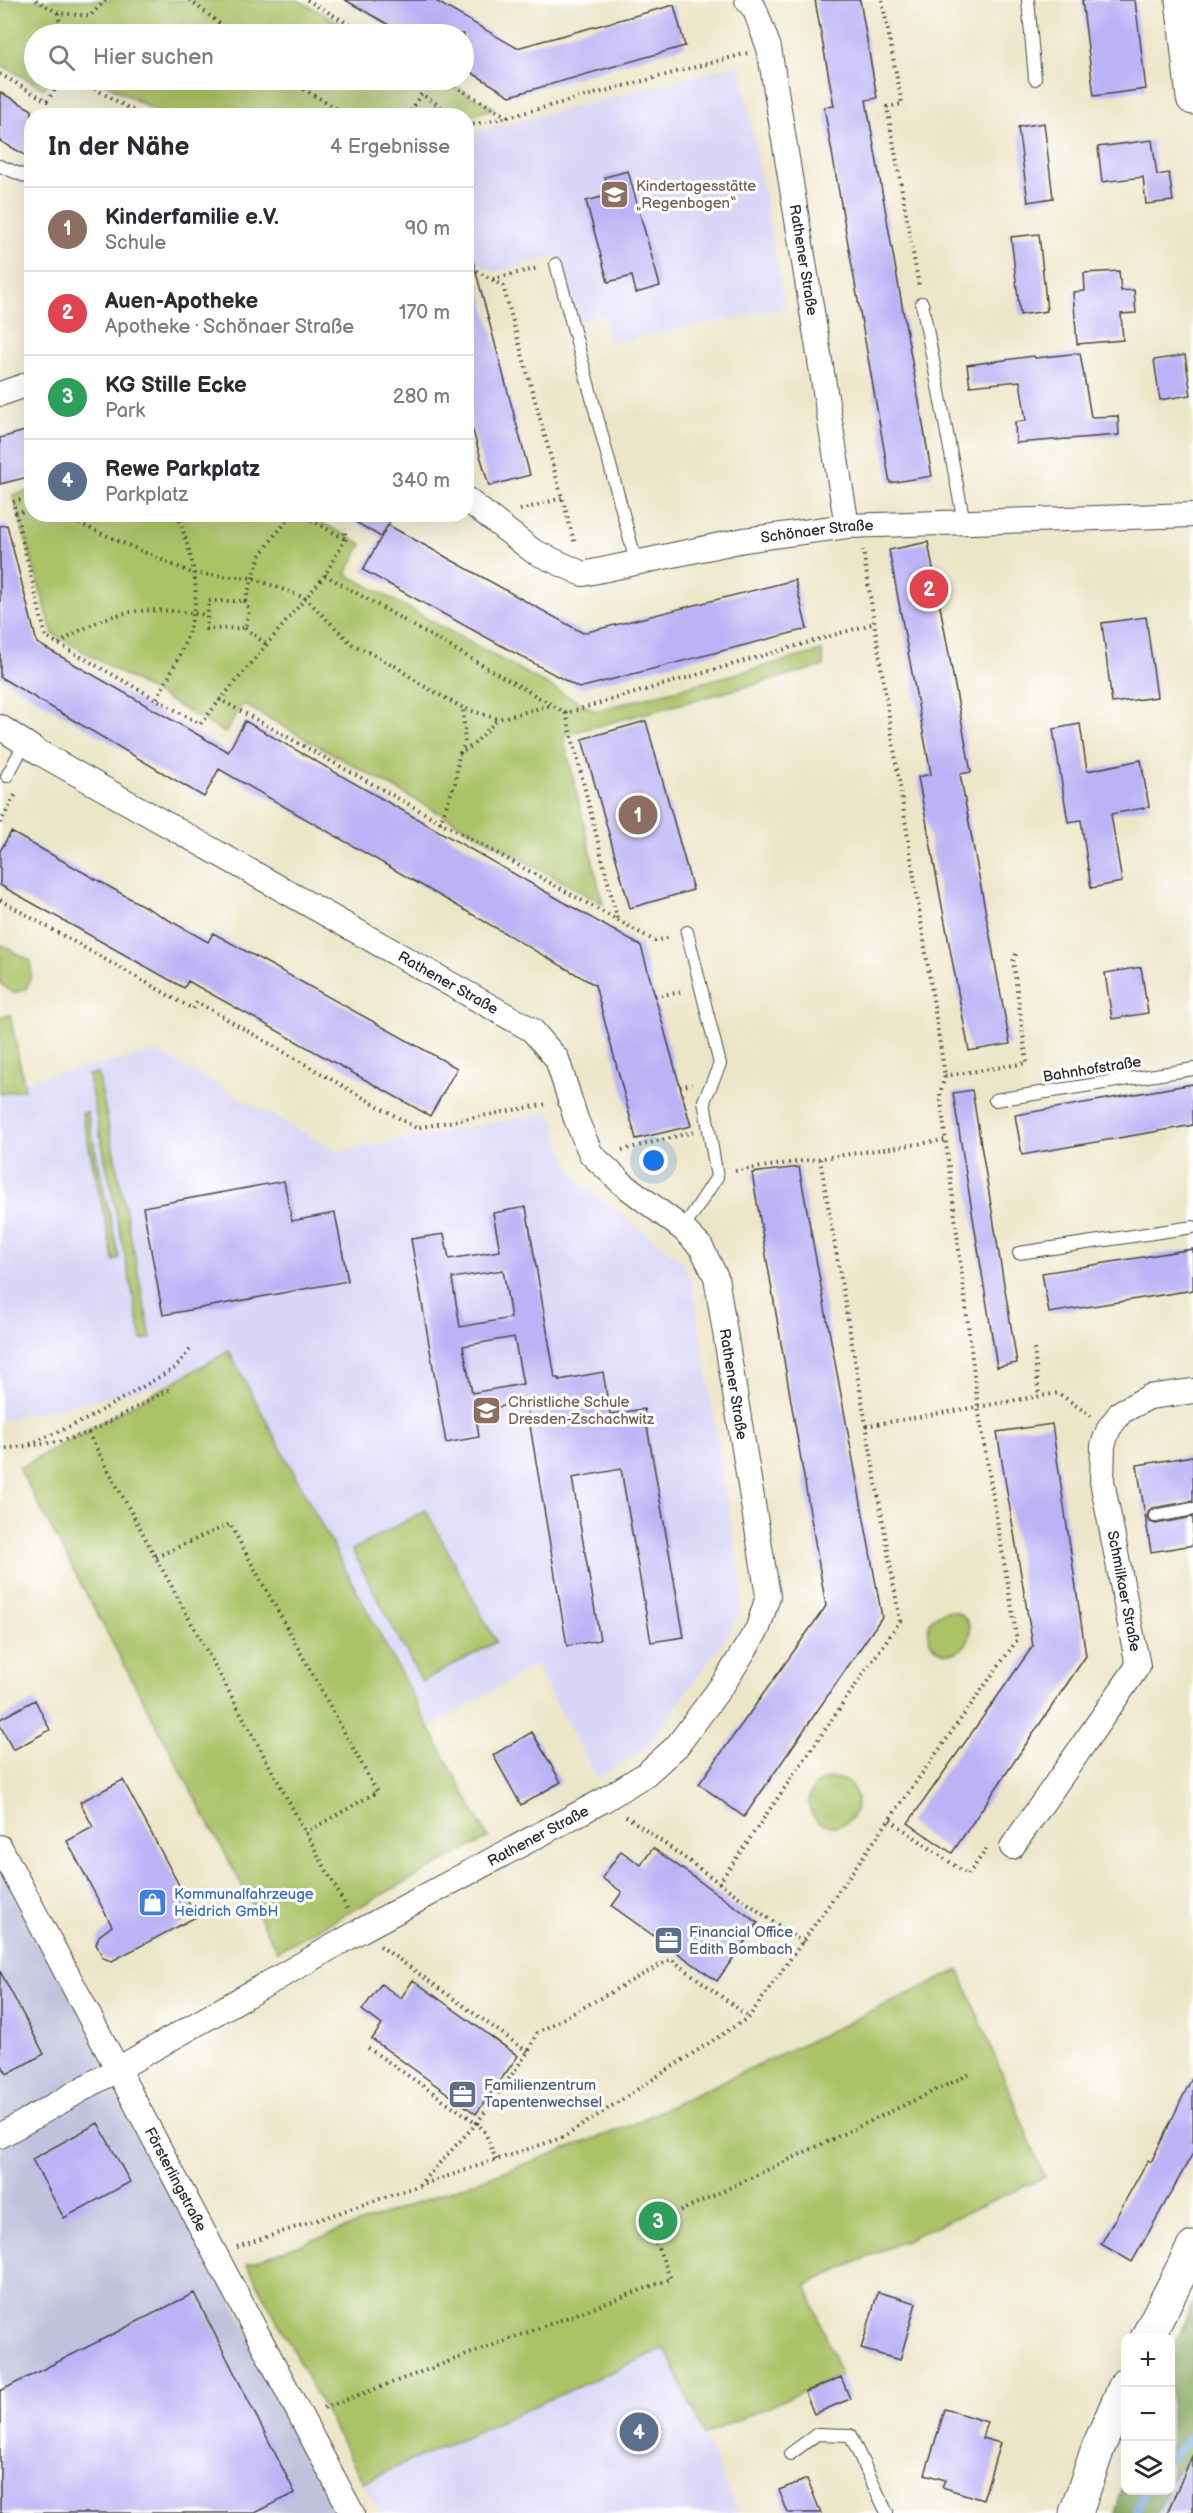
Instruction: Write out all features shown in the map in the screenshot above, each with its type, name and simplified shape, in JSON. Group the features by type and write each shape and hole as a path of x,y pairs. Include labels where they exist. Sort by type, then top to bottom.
{"street":[{"name":"Rathener Straße","path":"747,0 755,10 769,48 854,526"},
{"path":"1182,0 1193,98"},
{"path":"0,394 24,386"},
{"path":"474,505 532,551 583,574"},
{"name":"Schönaer Straße","path":"583,574 744,540 854,526 1193,514"},
{"name":"Rathener Straße","path":"0,727 532,1030 557,1059 591,1154 623,1184 683,1229 701,1247 716,1277 768,1596 758,1628 726,1680 677,1746 646,1774 604,1800 360,1931 0,2136"},
{"path":"1109,1428 1121,1412 1149,1397 1193,1392"},
{"name":"Schmilkaer Straße","path":"1012,1847 1138,1666 1102,1481 1103,1445 1109,1428"},
{"name":"Försterlingstraße","path":"0,1847 352,2513"},
{"path":"1149,2333 1193,2248"},
{"path":"1076,2513 1098,2448 1124,2387"}],"lane":[{"path":"1028,0 1035,79"},
{"path":"0,166 24,176"},
{"path":"556,264 636,562"},
{"path":"922,303 964,522"},
{"path":"7,776 26,743"},
{"path":"683,1229 717,1177 704,1101 720,1064 687,933"},
{"name":"Bahnhofstraße","path":"995,1100 1193,1069"},
{"path":"1019,1253 1193,1227"},
{"path":"1155,1516 1193,1509"},
{"path":"790,2454 817,2434 850,2435 887,2513"}],"path":[{"path":"36,0 58,13 90,16 106,0"},
{"path":"190,0 220,24"},
{"path":"307,0 349,24"},
{"path":"882,0 902,104 887,107 922,303"},
{"path":"58,13 60,24"},
{"path":"474,124 769,48"},
{"path":"0,74 24,88"},
{"path":"28,90 47,101 55,90"},
{"path":"97,90 129,108"},
{"path":"305,90 336,108"},
{"path":"461,90 508,117"},
{"path":"413,108 421,94 443,108"},
{"path":"492,279 556,264"},
{"path":"474,269 503,285 583,574"},
{"path":"491,518 562,498"},
{"path":"24,499 14,502 15,513 46,637 200,724 325,574 345,539 345,528"},
{"path":"15,513 24,511"},
{"path":"75,522 194,574 253,578 305,598 351,644 395,666 462,708 498,719 553,705"},
{"path":"157,698 184,649 194,613 194,574 180,522"},
{"path":"245,627 249,611 245,601 260,558 274,535 286,522"},
{"path":"315,522 345,539"},
{"path":"216,2254 564,2137 749,2018 1017,1640 978,1407 940,1094 945,1077 875,623 854,526"},
{"path":"325,574 566,713 618,922"},
{"path":"245,601 208,601 206,628 245,627 266,644"},
{"path":"59,644 86,626 114,615 152,609 207,615"},
{"path":"566,713 875,623"},
{"path":"219,699 655,941 687,933"},
{"path":"440,823 455,783 459,754 465,743 462,708"},
{"path":"459,754 473,745 498,719"},
{"path":"0,900 193,1009 197,1002 416,1128 570,1100"},
{"path":"945,1077 1028,1063 1013,961 1016,954"},
{"path":"655,996 701,989"},
{"path":"595,1157 708,1128"},
{"path":"717,1177 734,1171 945,1140"},
{"path":"719,1883 900,1621 820,1159"},
{"path":"30,1444 85,1420 175,1368 192,1347"},
{"path":"1034,1349 1039,1396"},
{"path":"0,1449 59,1442 88,1432 172,1388"},
{"path":"866,1426 1058,1393 1109,1428"},
{"path":"88,1432 360,1931 528,2052"},
{"path":"156,1557 230,1524 372,1781 377,1792 305,1833"},
{"path":"604,1800 803,1943"},
{"path":"890,1820 968,1875 993,1840 1012,1847"},
{"path":"417,2186 477,2122 528,2052 537,2034 671,1959 749,2018"},
{"path":"368,2048 477,2122 485,2132 496,2160"},
{"path":"302,2417 671,2279 649,2226 972,2073"}],"shaded area":[{"name":"Kindertagesstätte „Regenbogen“","path":"740,64 785,308 610,343 604,315 577,321 559,255 495,272 474,260 474,133"},
{"name":"Christliche Schule Dresden-Zschachwitz","path":"157,1052 338,1152 551,1112 562,1149 580,1183 682,1261 692,1283 742,1590 740,1611 729,1633 658,1732 642,1750 597,1778 535,1665 431,1727 229,1351 165,1384 0,1420 0,1094 25,1089 23,1081"},
{"path":"0,1847 117,2068 338,2513 0,2513"},
{"path":"665,2348 738,2513 379,2513 363,2482"},
{"path":"1193,2455 1193,2513 1157,2513 1165,2495 1175,2495 1175,2474"}],"green space":[{"path":"0,0 298,0 342,24 24,24 24,78 0,64"},
{"path":"117,90 461,90 494,108 474,115 474,108 150,108"},
{"path":"24,492 24,522 321,522 362,544 346,574 595,711 822,651 824,666 563,735 603,904 243,704 225,733 53,634 13,495"},
{"path":"0,944 31,961 31,975 26,989 13,993 0,983"},
{"path":"10,1015 25,1089 0,1094 0,1017"},
{"path":"98,1073 151,1338 142,1340 88,1075"},
{"path":"87,1112 119,1258 114,1261 82,1113"},
{"path":"229,1351 488,1838 277,1951 19,1468"},
{"path":"426,1510 496,1642 422,1682 352,1550"},
{"path":"949,1611 964,1617 970,1632 964,1647 949,1653 934,1647 928,1632 934,1617"},
{"path":"833,1778 850,1785 857,1802 850,1819 833,1826 816,1819 809,1802 816,1785"},
{"path":"959,1970 1045,2177 806,2285 841,2375 704,2435 665,2348 363,2482 247,2264 624,2128"},
{"path":"1193,2301 1193,2455 1175,2473 1175,2387 1175,2345"},
{"path":"1121,2493 1121,2495 1165,2495 1157,2513 1115,2513"}],"building":[{"path":"345,0 434,0 517,48 674,5 685,46 510,96 474,74 474,24 387,24"},
{"path":"815,0 860,0 877,98 866,100 932,476 890,483 824,107 834,106"},
{"path":"1082,0 1135,0 1146,89 1094,96"},
{"path":"0,92 28,108 24,108 24,154 0,141"},
{"path":"1044,123 1053,198 1028,202 1018,127"},
{"path":"1152,140 1157,175 1169,173 1173,201 1146,204 1143,177 1102,182 1098,147"},
{"path":"628,171 660,286 636,293 632,276 608,282 586,201 609,195 605,177"},
{"path":"1039,234 1047,311 1020,315 1011,237"},
{"path":"474,265 530,475 489,486 474,434"},
{"path":"1119,271 1121,291 1134,290 1136,313 1121,314 1123,340 1077,344 1073,292 1085,291 1084,273"},
{"path":"1080,353 1091,417 1118,416 1119,435 1016,443 1015,422 1026,421 1020,381 970,386 967,365 1034,356 1035,358"},
{"path":"1185,355 1191,395 1160,400 1154,360"},
{"path":"24,431 24,478 0,484 0,438"},
{"path":"356,522 389,522 381,537"},
{"path":"7,525 37,643 228,752 245,721 641,946 691,1126 636,1139 595,985 219,769 204,797 0,677 0,526"},
{"path":"388,525 583,633 795,580 807,629 579,688 363,570"},
{"path":"928,542 971,772 960,774 1010,1044 969,1051 918,777 931,774 889,550"},
{"path":"1146,617 1157,697 1112,703 1102,623"},
{"path":"646,721 693,890 630,908 582,739"},
{"path":"1080,724 1087,771 1141,760 1149,807 1111,814 1122,882 1091,888 1081,820 1068,822 1053,729"},
{"path":"11,832 208,942 213,933 457,1068 430,1116 188,981 184,988 0,885 0,851"},
{"path":"1141,967 1148,1013 1112,1019 1105,973"},
{"path":"1193,1084 1193,1125 1022,1155 1015,1115"},
{"path":"972,1090 1017,1363 997,1367 953,1093"},
{"path":"799,1167 882,1617 744,1817 699,1784 826,1606 752,1173"},
{"path":"284,1181 292,1221 335,1213 348,1281 163,1315 143,1207"},
{"path":"526,1207 555,1378 559,1380 603,1372 610,1414 644,1409 684,1637 651,1642 621,1469 572,1478 600,1640 567,1646 526,1402 475,1411 479,1437 446,1443 411,1239 444,1234 449,1259 500,1251 493,1213","holes":["503,1270 511,1318 460,1327 452,1278","514,1337 523,1384 472,1393 463,1346"]},
{"path":"1193,1249 1193,1290 1049,1313 1042,1273"},
{"path":"1052,1424 1086,1656 952,1853 908,1823 1033,1646 997,1432"},
{"path":"1193,1456 1193,1501 1153,1508 1149,1510 1147,1517 1149,1522 1156,1524 1193,1517 1193,1545 1151,1552 1137,1465"},
{"path":"35,1700 50,1730 13,1750 0,1725 0,1719"},
{"path":"532,1732 561,1782 521,1805 493,1755"},
{"path":"123,1780 196,1917 112,1961 103,1958 96,1944 99,1936 112,1926 67,1841 93,1827 80,1802"},
{"path":"653,1848 758,1923 717,1981 612,1906 622,1892 602,1878 621,1851 641,1865"},
{"path":"0,1971 44,2054 7,2074 0,2062"},
{"path":"413,1980 518,2056 476,2114 372,2039 382,2025 362,2010 381,1984 401,1998"},
{"path":"1193,2076 1193,2153 1132,2262 1101,2244 1148,2160 1151,2162"},
{"path":"98,2123 130,2182 64,2218 32,2159"},
{"path":"878,2292 916,2303 900,2360 861,2349"},
{"path":"194,2293 295,2493 255,2513 0,2513 0,2391"},
{"path":"841,2377 850,2399 814,2414 805,2392"},
{"path":"945,2409 987,2422 982,2438 1000,2443 983,2500 942,2487 945,2480 925,2474"},
{"path":"1193,2454 1193,2513 1167,2513"},
{"path":"807,2479 821,2513 788,2513 779,2490"}],"waterway":[{"path":"1175,2454 1193,2433"},
{"path":"1136,2513 1142,2495"}],"place":[{"name":"Kindertagesstätte „Regenbogen“","path":"615,195"},
{"name":"Auen-Apotheke","path":"929,589"},
{"name":"Kinderfamilie e.V.","path":"638,815"},
{"name":"Christliche Schule Dresden-Zschachwitz","path":"487,1411"},
{"name":"Kommunalfahrzeuge Heidrich GmbH","path":"153,1903"},
{"name":"Financial Office Edith Bombach","path":"668,1941"},
{"name":"Familienzentrum Tapentenwechsel","path":"463,2094"},
{"name":"KG Stille Ecke","path":"658,2221"},
{"name":"Rewe Parkplatz","path":"639,2432"}]}
